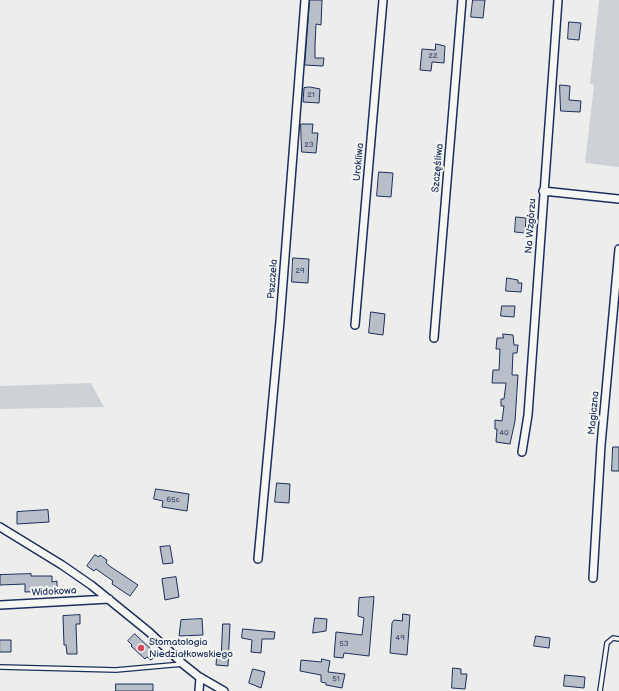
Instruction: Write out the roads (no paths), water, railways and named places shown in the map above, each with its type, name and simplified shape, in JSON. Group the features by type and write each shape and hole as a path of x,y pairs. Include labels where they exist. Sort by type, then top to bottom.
{"street":[{"name":"Pszczela","path":"258,559 280,321 305,0"},
{"name":"Urokliwa","path":"355,325 383,0"},
{"name":"Szczęśliwa","path":"434,338 462,0"},
{"name":"Na Wzgórzu","path":"522,452 528,416 543,191 558,0"},
{"path":"543,191 619,198"},
{"name":"Magiczna","path":"593,578 601,445 619,249"},
{"path":"0,527 62,565 109,599 183,664 200,677 224,691"},
{"name":"Widokowa","path":"0,605 109,599"},
{"path":"199,691 200,677"}],"lane":[{"path":"600,691 607,643 613,638 619,639"},
{"path":"0,668 116,670 183,664"}],"place":[{"name":"Stomatologia Niedziałkowskiego","path":"141,648"}]}
